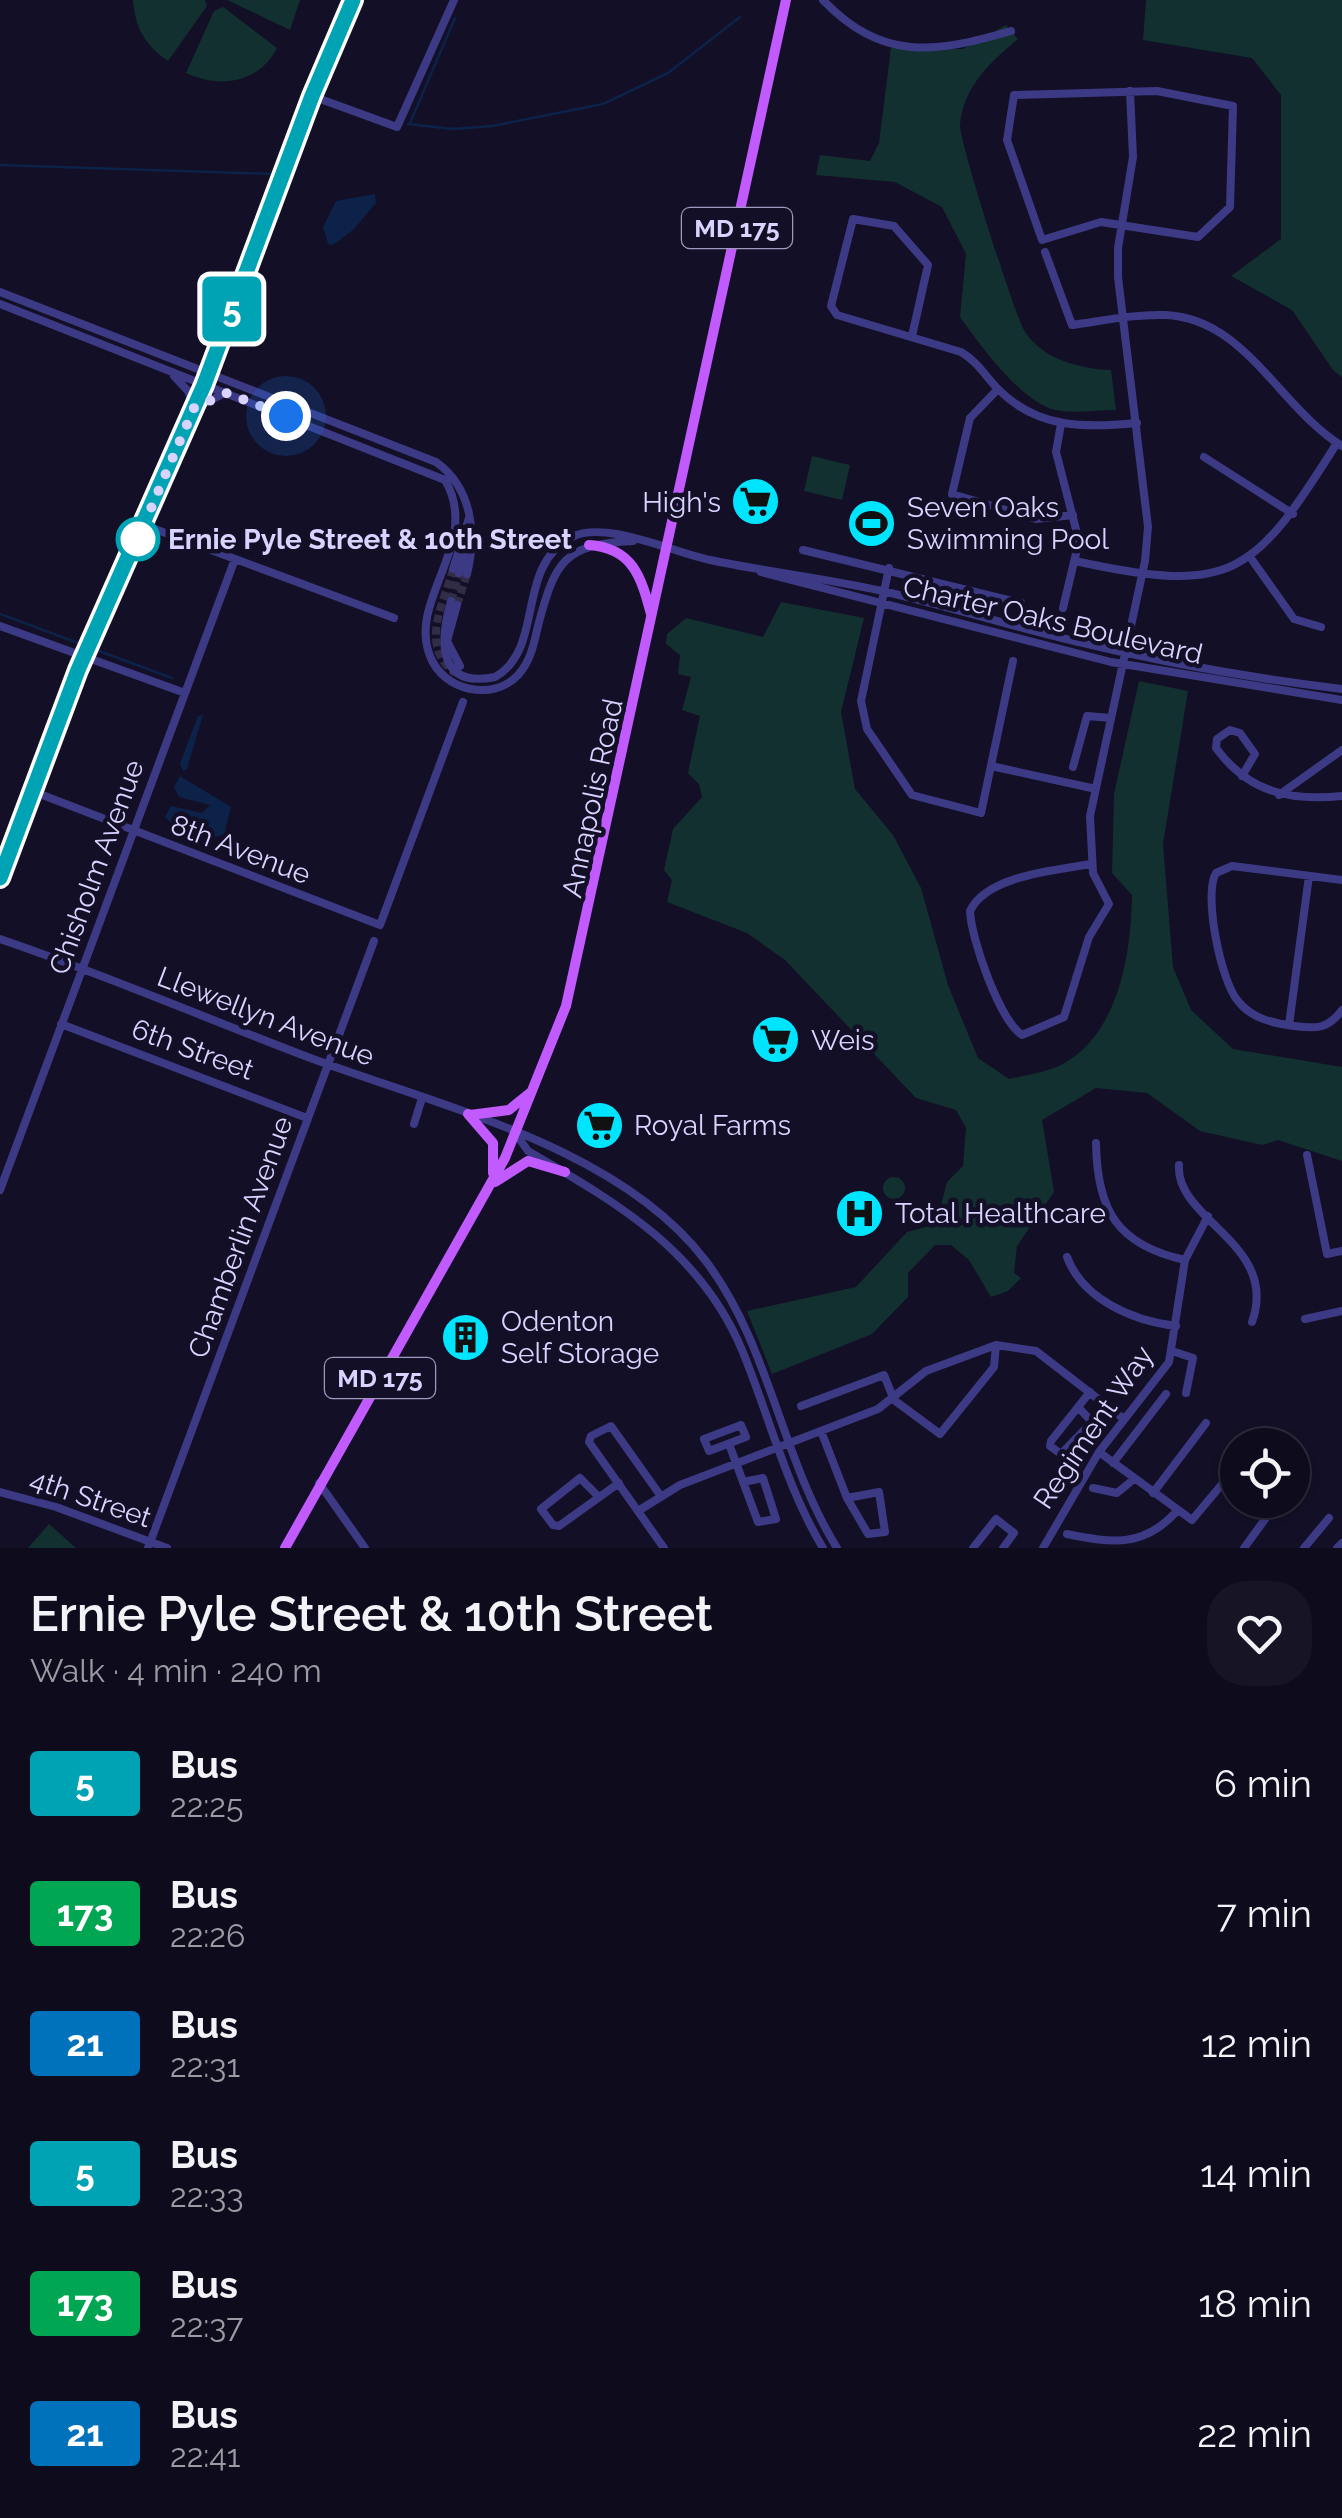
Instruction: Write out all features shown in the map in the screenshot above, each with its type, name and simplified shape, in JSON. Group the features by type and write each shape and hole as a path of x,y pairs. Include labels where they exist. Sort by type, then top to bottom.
{"main road":[{"name":"Annapolis Road","path":"285,1548 516,1134 536,1088 581,954 786,0"},
{"path":"590,545 607,546 635,564 653,620"},
{"path":"468,1114 509,1110 536,1088"},
{"path":"468,1114 493,1143 490,1186"},
{"path":"490,1186 528,1161 565,1172"}],"street":[{"path":"0,878 85,656 209,374 312,96 353,0"},
{"path":"312,96 397,127 452,4 438,0"},
{"path":"824,0 846,25 889,43 963,45 1011,31"},
{"path":"1157,90 1234,106 1230,207 1198,237 1121,223 1092,223 1042,240 1007,140 1014,95 1157,90"},
{"path":"1091,864 1041,869 977,900 970,911 988,976 1016,1032 1033,1034 1064,1017 1089,938 1109,904 1096,887 1089,835 1142,574 1148,511 1118,277 1121,223 1132,156 1130,91"},
{"path":"912,336 928,265 894,226 853,219 833,312 912,336 944,345 977,362 998,390 1020,408 1061,424 1091,427 1138,422"},
{"path":"1045,252 1072,324 1167,315 1216,330 1252,358 1304,420 1340,445 1270,543 1250,557 1202,575 1142,574 1075,561"},
{"path":"0,292 436,462 461,486 469,518 472,541 459,572 469,518"},
{"path":"0,304 445,480 459,514 426,642 437,668 458,685 491,690 520,672 531,654 554,573 568,556 590,545 638,540"},
{"path":"170,372 188,391 194,408"},
{"path":"998,390 970,418 952,494 1036,518 1073,515"},
{"path":"194,408 227,393"},
{"path":"1061,424 1056,452 1080,541 1063,608"},
{"path":"1204,458 1293,514"},
{"path":"144,526 394,618"},
{"path":"454,603 448,650 468,677 495,676 516,658 534,584 547,558 560,544 598,530 638,540"},
{"name":"Charter Oaks Boulevard","path":"638,540 668,551 757,570 884,591 1125,652 1342,689"},
{"path":"803,550 1021,603"},
{"path":"1250,557 1294,619 1321,626"},
{"name":"Chisholm Avenue","path":"0,1190 235,559"},
{"path":"889,568 861,701 870,736 919,799 981,813 1013,661"},
{"name":"Charter Oaks Boulevard","path":"757,570 776,578 1123,664 1342,700"},
{"path":"0,626 185,693"},
{"name":"8th Avenue","path":"32,791 380,925 463,702"},
{"path":"1073,768 1087,716 1111,718"},
{"path":"1242,776 1255,754 1240,733 1230,730 1217,739 1216,748 1242,776 1278,795 1342,796"},
{"path":"1278,795 1342,750"},
{"path":"991,766 1096,789"},
{"path":"1342,880 1232,866 1216,873 1210,886 1230,990 1253,1014 1289,1025 1325,1027 1342,1010"},
{"path":"1289,1025 1309,876"},
{"name":"Llewellyn Avenue","path":"0,939 516,1134"},
{"name":"Chamberlin Avenue","path":"149,1545 374,941"},
{"name":"6th Street","path":"61,1024 308,1118"},
{"path":"414,1124 422,1098"},
{"path":"516,1134 528,1150 644,1221 690,1266 735,1335 778,1447 823,1548"},
{"path":"516,1134 628,1191 694,1246 736,1308 816,1510 837,1548"},
{"path":"1096,1143 1102,1196 1118,1226 1139,1244 1185,1260"},
{"path":"1307,1155 1328,1254 1342,1251"},
{"path":"1179,1165 1184,1192 1231,1239 1248,1268 1258,1303 1252,1322"},
{"name":"Regiment Way","path":"1043,1548 1099,1452 1162,1372 1172,1351 1185,1260 1208,1216"},
{"path":"1067,1257 1079,1280 1119,1310 1147,1322 1176,1326"},
{"path":"1305,1318 1342,1311"},
{"path":"801,1406 884,1375 894,1400 940,1434 994,1368 996,1345"},
{"path":"638,1511 660,1495 894,1400 926,1371 996,1345 1036,1351 1124,1420"},
{"path":"1172,1351 1193,1358 1186,1393"},
{"path":"1078,1407 1092,1422 1062,1454 1050,1446 1051,1441 1078,1407 1090,1392"},
{"path":"1113,1463 1166,1394"},
{"path":"1153,1494 1206,1423"},
{"path":"741,1425 746,1437 729,1444 709,1451 704,1438 741,1425"},
{"path":"660,1495 611,1426 605,1426 589,1442 664,1548"},
{"path":"821,1431 848,1498 868,1534 885,1532 879,1492 848,1498"},
{"path":"729,1444 736,1464 758,1522 776,1519 764,1478 743,1482"},
{"path":"1099,1452 1186,1519 1197,1518 1220,1488"},
{"path":"599,1497 580,1478 542,1510 559,1526 618,1484"},
{"path":"1093,1488 1117,1493 1134,1479"},
{"path":"319,1482 364,1548"},
{"name":"4th Street","path":"0,1492 56,1507 149,1545 168,1548"},
{"path":"1067,1534 1128,1543 1153,1533 1176,1512"},
{"path":"1244,1548 1266,1518"},
{"path":"1304,1548 1328,1518"},
{"path":"974,1548 996,1520 1014,1534 1003,1548"},
{"path":"1336,1548 1342,1543"}],"green space":[{"path":"133,0 205,0 207,6 168,61 143,35"},
{"path":"227,0 300,0 290,30"},
{"path":"1146,0 1342,0 1342,377 1333,370 1292,310 1231,276 1281,239 1281,95 1252,58 1143,40"},
{"path":"223,7 277,48 260,69 238,80 212,81 186,73 214,11"},
{"path":"1006,25 1018,39 980,76 962,111 960,125 968,161 1024,330 1051,355 1111,370 1116,410 1068,412 1047,407 1018,387 991,358 960,317 966,254 942,207 895,182 816,175 820,155 870,161 879,143 891,48 963,49"},
{"path":"812,456 850,465 842,500 804,491"},
{"path":"781,602 864,618 841,712 855,789 893,835 921,888 948,985 978,1058 1009,1079 1063,1064 1082,1050 1109,1012 1129,942 1132,895 1112,873 1114,794 1139,681 1188,691 1163,844 1173,967 1191,1010 1233,1049 1342,1067 1342,1161 1278,1140 1262,1145 1200,1131 1147,1093 1096,1088 1042,1120 1054,1192 1017,1246 1014,1273 1021,1278 1008,1291 991,1297 969,1260 951,1245 935,1245 908,1273 908,1297 872,1334 772,1374 747,1311 856,1287 907,1232 929,1226 940,1209 947,1182 963,1166 966,1128 956,1110 916,1098 785,960 747,933 667,902 672,880 664,870 673,829 702,797 699,784 688,773 700,716 682,710 691,677 678,674 680,655 666,644 667,634 686,618 763,637"},
{"path":"894,1177 902,1180 902,1196 894,1199 886,1196 883,1188 886,1180"},
{"path":"49,1524 76,1548 28,1548"}],"water":[{"path":"375,194 376,203 353,230 333,245 328,244 323,227 336,201"},
{"name":"Seven Oaks Swimming Pool","path":"877,504 890,526 867,540 854,519 865,512 869,519 875,516 871,508"},
{"path":"203,715 187,769 183,771 180,763 198,716"},
{"path":"180,776 231,807 224,835 192,834 165,817 171,806 202,813 210,805 179,797 174,787"}],"waterway":[{"path":"408,124 453,129 492,126 603,104 668,73 740,17"},
{"path":"410,123 455,18"},
{"path":"0,165 273,174"},
{"path":"0,614 78,643"},
{"path":"99,651 172,678"}],"tunnel":[{"path":"453,569 436,638 444,662 455,673"},
{"path":"451,601 459,573"},
{"path":"457,605 467,574"}],"bus line":[{"name":"5","path":"0,878 78,670 204,385 312,96 353,0"}],"place":[{"name":"High's","path":"756,502"},
{"name":"Seven Oaks Swimming Pool","path":"872,523"},
{"name":"Ernie Pyle Street & 10th Street","path":"138,539"},
{"name":"Weis","path":"776,1040"},
{"name":"Royal Farms","path":"599,1125"},
{"name":"Total Healthcare","path":"860,1213"},
{"name":"Odenton Self Storage","path":"466,1337"}],"route":[{"path":"138,539 134,548 194,408 227,393 286,416"}]}
